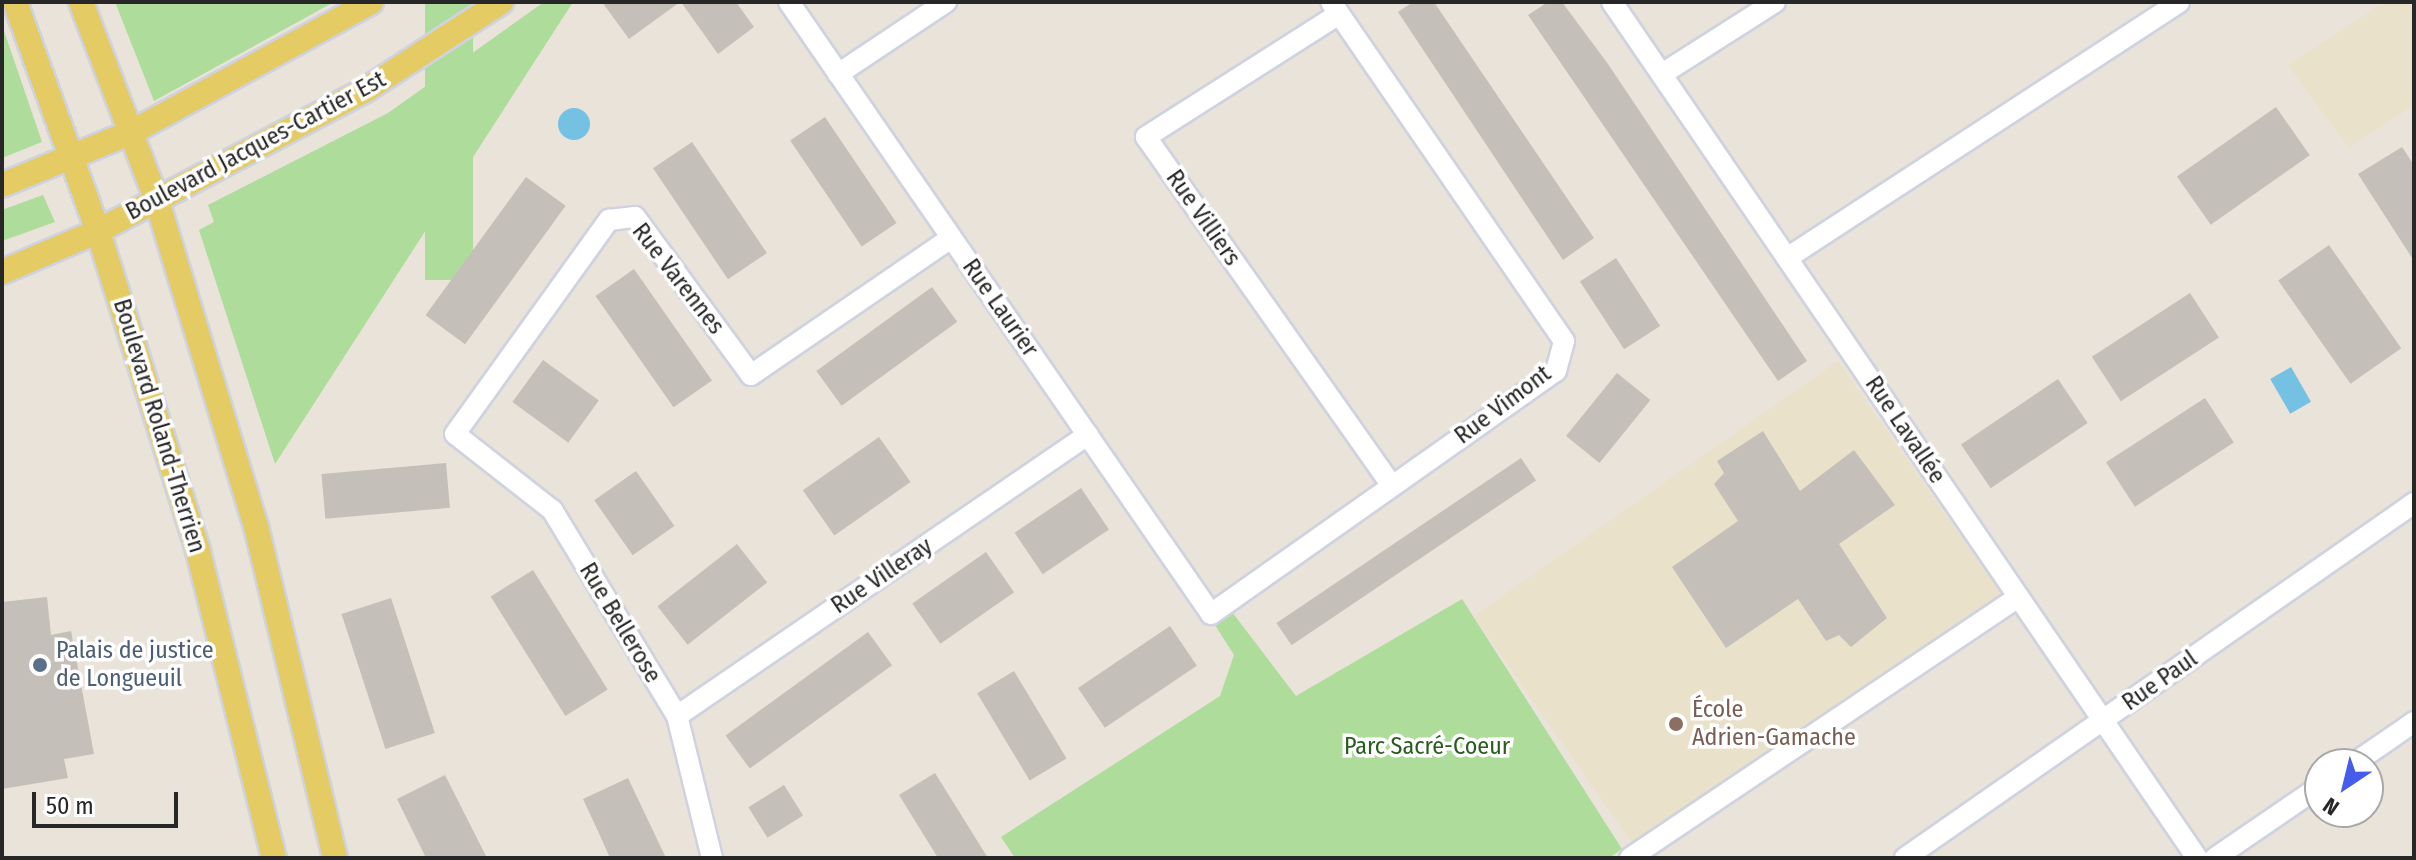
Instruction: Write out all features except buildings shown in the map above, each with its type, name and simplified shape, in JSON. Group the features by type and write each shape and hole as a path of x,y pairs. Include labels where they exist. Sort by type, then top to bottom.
{"main road":[{"name":"Boulevard Roland-Therrien","path":"15,2 98,231 198,551 274,858"},
{"path":"81,2 157,201 256,526 335,858"},
{"path":"2,185 132,132 371,2"},
{"name":"Boulevard Jacques-Cartier Est","path":"2,272 98,231 367,89 501,2"}],"street":[{"name":"Rue Laurier","path":"789,2 1211,614"},
{"path":"838,74 946,2"},
{"name":"Rue Lavallée","path":"1612,2 2197,858"},
{"path":"1662,74 1775,2"},
{"path":"1787,258 2179,2"},
{"name":"Rue Vimont","path":"1211,614 1556,371 1564,341 1335,8"},
{"name":"Rue Villiers","path":"1335,8 1146,137 1392,486"},
{"name":"Rue Varennes","path":"455,434 609,220 635,217 751,375 951,238"},
{"name":"Rue Bellerose","path":"455,434 552,510 677,716 712,858"},
{"name":"Rue Villeray","path":"677,716 1088,435"},
{"name":"Rue Paul","path":"1905,858 2414,503"},
{"path":"1630,858 2019,597"},
{"path":"2376,748 2414,722"},
{"path":"2215,858 2304,797"}],"shaded area":[{"path":"2385,2 2414,2 2414,105 2349,148 2288,65"},
{"name":"École Adrien-Gamache","path":"1838,361 2003,596 1638,851 1473,616"}],"green space":[{"path":"115,2 334,2 154,101"},
{"path":"425,2 473,2 473,280 425,280"},
{"path":"544,2 573,2 275,464 199,230 214,222 208,205 388,113"},
{"path":"2,25 42,142 2,158"},
{"path":"43,195 55,222 2,241 2,210"},
{"name":"Parc Sacré-Coeur","path":"1462,599 1622,849 1609,858 1015,858 1001,837 1220,696 1234,655 1215,625 1232,612 1296,696"}],"water":[{"path":"574,108 586,112 590,124 586,136 574,140 562,136 558,124 562,112"},
{"path":"2291,367 2311,402 2290,414 2270,379"}],"place":[{"name":"Palais de justice de Longueuil","path":"40,665"},
{"name":"École Adrien-Gamache","path":"1676,724"}]}
